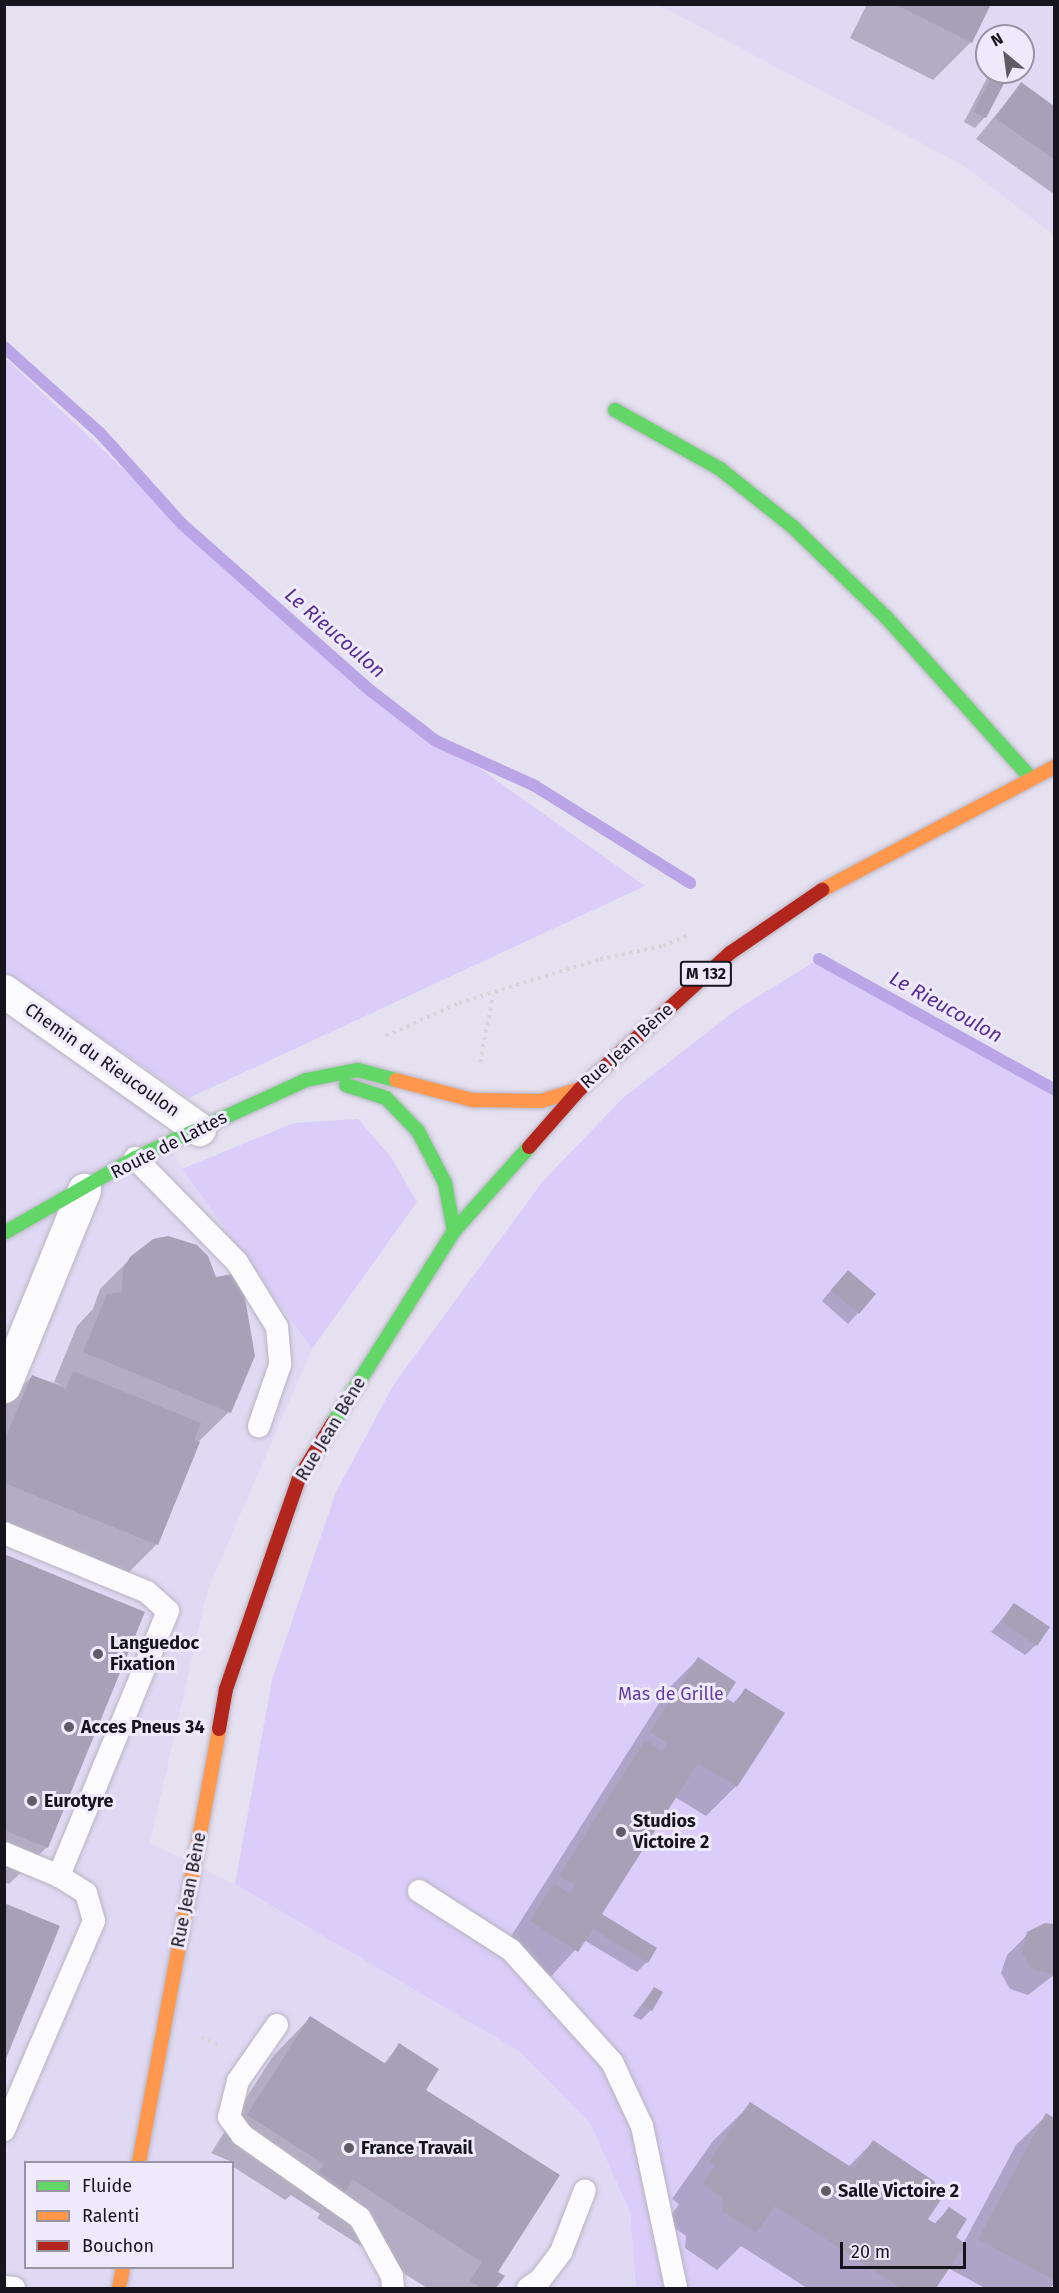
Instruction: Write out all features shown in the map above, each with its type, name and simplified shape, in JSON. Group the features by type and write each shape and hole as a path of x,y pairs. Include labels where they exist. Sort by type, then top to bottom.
{"main road":[{"path":"615,410 720,470 793,526 885,616 1031,778"},
{"name":"M 132","path":"1031,778 1054,767"},
{"name":"Rue Jean Bène","path":"139,2161 226,1689 298,1478 454,1231 580,1089 730,953 844,875 1031,778"},
{"name":"Route de Lattes","path":"4,1233 84,1190 135,1158 306,1080 358,1070 473,1100 541,1101 580,1089"},
{"name":"Route de Lattes","path":"306,1080 340,1083 386,1098 418,1131 435,1162 445,1183 454,1231"},
{"path":"119,2289 123,2269"}],"street":[{"name":"Chemin du Rieucoulon","path":"4,991 199,1129"},
{"path":"4,1386 84,1190"}],"lane":[{"path":"135,1158 237,1262 277,1327 280,1365 259,1426"},
{"path":"4,1533 147,1592 168,1611 59,1876"},
{"path":"4,1853 59,1876 86,1893 94,1921 4,2130"},
{"path":"419,1891 511,1950 567,2008 612,2062 642,2126 676,2289"},
{"path":"277,2025 249,2061 238,2081 230,2117 242,2135 360,2218 392,2276 393,2289"},
{"path":"528,2289 561,2252 585,2190"},
{"path":"4,2287 14,2289"}],"path":[{"path":"374,1041 459,1003 493,995"},
{"path":"193,2033 249,2061"}],"shaded area":[{"path":"658,5 1054,5 1054,235 961,164"},
{"path":"4,1013 154,1111 182,1169 312,1349 207,1592 150,1843 235,1884 519,2051 590,2123 630,2212 636,2288 5,2288"}],"green space":[{"path":"4,357 182,524 371,691 645,886 189,1098 5,972"},
{"name":"Mas de Grille","path":"819,959 1054,1083 1054,2288 636,2288 630,2212 590,2123 519,2051 235,1884 272,1680 336,1492 394,1384 543,1181 623,1098 736,1010"},
{"path":"358,1119 391,1157 417,1202 312,1349 182,1169 294,1123"}],"building":[{"path":"894,4 991,4 981,24 975,24 975,37 972,43"},
{"path":"988,84 1004,84 986,118 973,112"},
{"path":"1020,84 1024,84 1054,106 1054,159 995,118"},
{"path":"168,1236 197,1245 208,1256 216,1277 232,1274 244,1292 255,1356 231,1413 83,1352 107,1294 122,1292 123,1270 130,1257 153,1239"},
{"path":"848,1270 876,1294 859,1314 831,1290"},
{"path":"73,1371 201,1423 194,1440 200,1442 158,1545 4,1483 4,1441 32,1375 66,1389"},
{"path":"4,1554 145,1612 48,1848 4,1830"},
{"path":"1014,1603 1050,1627 1037,1646 1001,1621"},
{"name":"Studios Victoire 2","path":"698,1657 736,1682 726,1698 735,1704 745,1688 785,1713 737,1787 698,1763 602,1914 657,1948 648,1963 593,1929 578,1952 530,1921 554,1883 570,1894 575,1885 559,1876 645,1740 662,1751 667,1743 650,1732"},
{"path":"4,1903 60,1926 5,2061 4,2061"},
{"path":"1045,1923 1054,1924 1054,1973 1050,1974 1031,1969 1022,1952 1027,1932"},
{"path":"654,1987 663,1992 652,2011 643,2005"},
{"path":"310,2016 386,2064 399,2043 439,2069 426,2090 560,2175 498,2272 505,2276 496,2288 482,2288 470,2281 482,2262 353,2180 345,2192 317,2175 324,2164 247,2115"},
{"name":"Salle Victoire 2","path":"750,2102 854,2169 873,2140 934,2181 942,2198 928,2219 936,2224 949,2207 967,2219 956,2237 966,2244 936,2288 901,2288 775,2206 756,2233 722,2211 723,2198 703,2184 715,2166 709,2161"},
{"path":"1046,2113 1054,2118 1054,2280 978,2239"}],"waterway":[{"name":"Le Rieucoulon","path":"4,347 100,433 182,524 371,691 436,741 535,786 690,883"},
{"name":"Le Rieucoulon","path":"819,959 1054,1089"}],"traffic: fast":[{"path":"615,410 720,469 793,527 885,616 1031,778"},
{"path":"4,1233 135,1158 306,1080 358,1070 396,1080"},
{"path":"346,1085 386,1098 418,1131 445,1183 454,1231"},
{"path":"333,1423 454,1231 529,1147"}],"traffic: slow":[{"path":"822,890 1054,767"},
{"path":"396,1080 473,1100 541,1101 580,1089"},
{"path":"139,2161 219,1729"},
{"path":"119,2288 123,2269"}],"traffic: jam":[{"path":"529,1147 580,1089 730,953 822,890"},
{"path":"219,1729 226,1689 299,1478 333,1423"}],"place":[{"name":"Languedoc Fixation","path":"98,1654"},
{"name":"Acces Pneus 34","path":"69,1727"},
{"name":"Eurotyre","path":"32,1801"},
{"name":"Studios Victoire 2","path":"621,1832"},
{"name":"France Travail","path":"349,2148"},
{"name":"Salle Victoire 2","path":"826,2191"}]}
